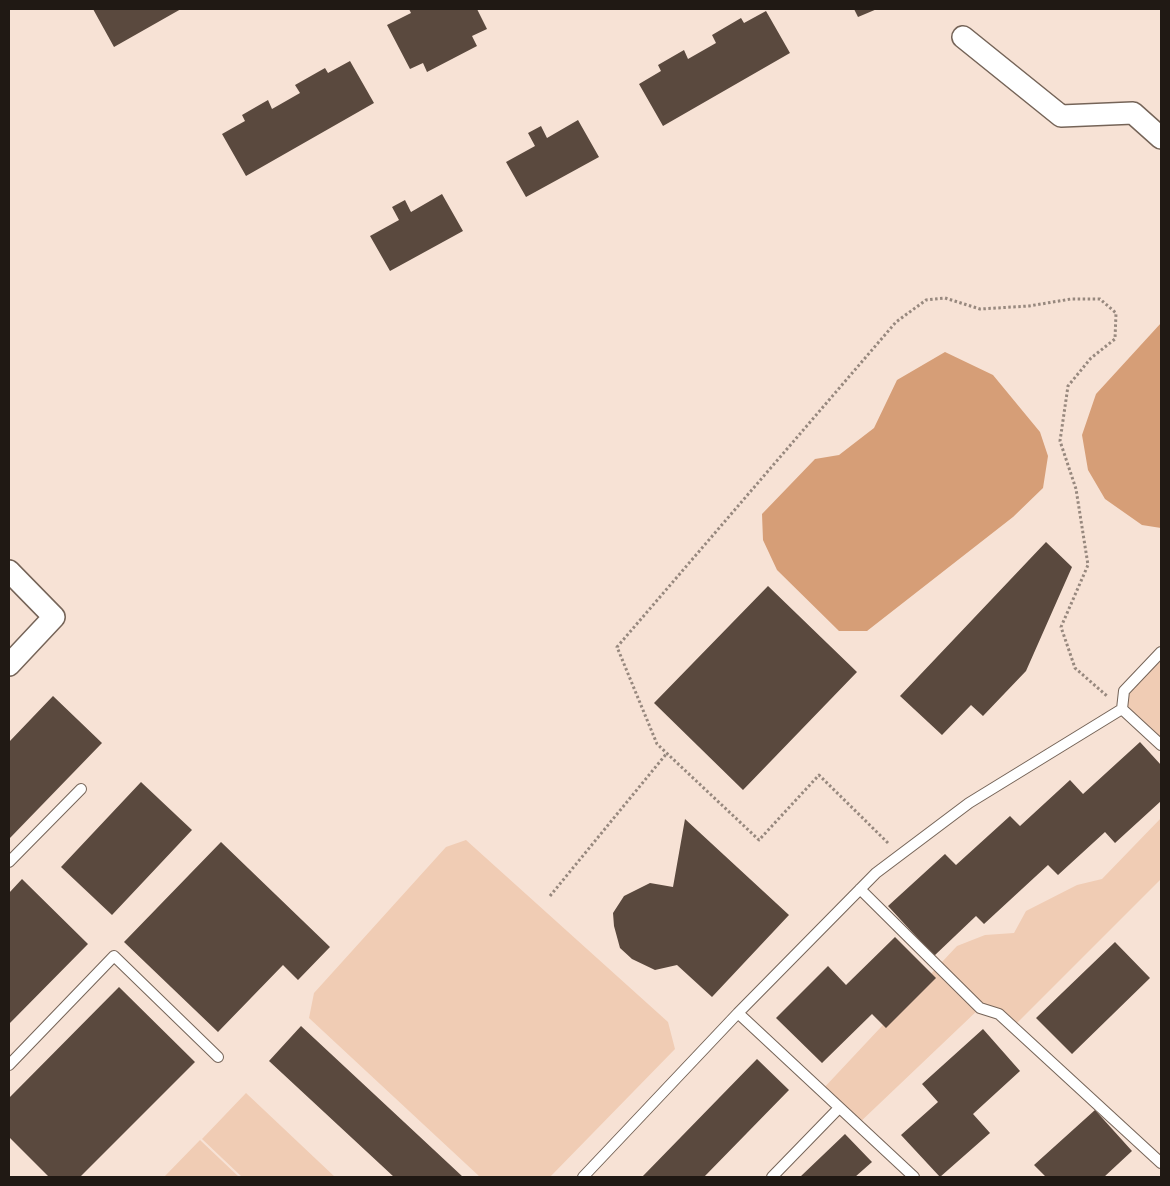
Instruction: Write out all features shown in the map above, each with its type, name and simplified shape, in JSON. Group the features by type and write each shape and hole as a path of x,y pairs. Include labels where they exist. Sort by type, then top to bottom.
{"street":[{"path":"963,37 1061,116 1133,113 1161,138"},
{"path":"9,571 54,617 9,665"}],"lane":[{"path":"1122,709 1124,691 1161,652"},
{"path":"1122,709 1161,745"},
{"path":"583,1177 876,872 969,803 1122,709"},
{"path":"9,862 80,789"},
{"path":"860,888 980,1008 999,1014 1161,1163"},
{"path":"9,1065 114,956 218,1057"},
{"path":"738,1014 914,1177"},
{"path":"772,1177 839,1108"}],"path":[{"path":"899,855 819,775 759,840 657,744 617,647 896,322 926,300 944,298 980,309 1029,306 1071,298 1100,299 1116,313 1115,339 1091,358 1068,386 1060,441 1076,489 1088,564 1061,627 1075,668 1122,709"},
{"path":"550,896 667,753"}],"shaded area":[{"path":"1161,323 1161,528 1142,525 1105,499 1088,470 1082,435 1096,394"},
{"path":"945,352 993,375 1040,432 1048,456 1043,488 1013,517 867,631 839,631 777,570 763,540 762,514 815,459 839,455 874,428 897,380"},
{"path":"1161,652 1161,745 1122,709 1124,691"},
{"path":"1161,818 1161,879 1013,1027 980,1008 857,1125 821,1091 957,946 985,935 1014,933 1026,911 1077,885 1102,879"},
{"path":"466,840 668,1022 675,1049 550,1177 480,1177 309,1018 314,993 446,847"},
{"path":"246,1093 335,1177 242,1177 202,1139"},
{"path":"200,1140 239,1177 164,1177"}],"building":[{"path":"93,9 181,9 114,47"},
{"path":"409,9 477,9 487,29 472,36 477,46 427,72 423,63 410,69 387,25 411,13"},
{"path":"854,9 877,9 858,17"},
{"path":"766,11 790,53 663,126 639,84 661,71 658,65 684,50 688,59 716,43 712,35 741,18 744,23"},
{"path":"350,61 374,103 246,176 222,134 245,121 242,115 268,100 272,109 300,93 295,85 325,68 328,73"},
{"path":"578,120 599,157 526,197 506,162 535,146 528,133 541,126 547,138"},
{"path":"442,194 463,231 390,271 370,236 399,220 392,207 405,200 411,212"},
{"path":"1046,542 1072,567 1026,671 983,716 971,705 942,735 900,696"},
{"path":"768,586 857,672 743,790 654,703"},
{"path":"53,696 102,743 9,839 9,742"},
{"path":"1140,742 1161,765 1161,801 1115,843 1105,832 1058,875 1048,865 984,924 976,916 934,956 888,906 945,854 956,865 1010,816 1020,826 1070,780 1083,794"},
{"path":"141,782 192,830 112,915 61,867"},
{"path":"685,819 789,915 712,997 677,965 655,970 632,959 620,948 614,926 613,913 624,896 650,883 673,887"},
{"path":"221,842 330,947 298,980 283,965 218,1032 124,942"},
{"path":"22,879 88,944 9,1024 9,893"},
{"path":"895,937 936,978 886,1028 872,1014 822,1063 776,1018 828,966 846,985"},
{"path":"1115,942 1150,978 1072,1054 1036,1018"},
{"path":"119,987 195,1062 80,1177 49,1177 9,1137 9,1098"},
{"path":"301,1026 463,1177 394,1177 269,1061"},
{"path":"983,1029 1020,1071 973,1114 990,1133 940,1177 901,1135 938,1102 922,1084"},
{"path":"757,1059 789,1090 704,1177 642,1177"},
{"path":"1095,1110 1132,1151 1104,1177 1046,1177 1034,1165"},
{"path":"845,1134 872,1162 855,1177 800,1177"}]}
